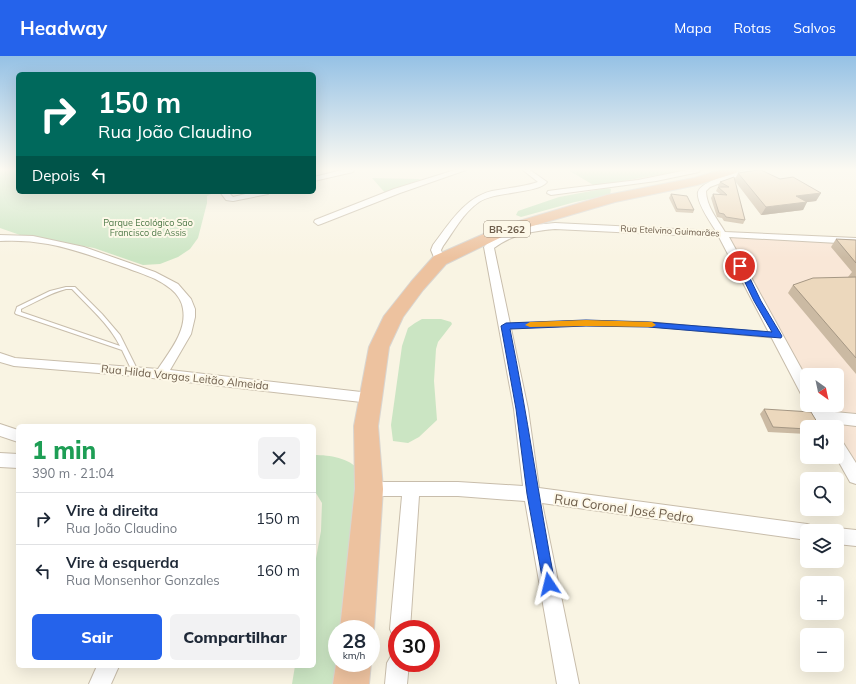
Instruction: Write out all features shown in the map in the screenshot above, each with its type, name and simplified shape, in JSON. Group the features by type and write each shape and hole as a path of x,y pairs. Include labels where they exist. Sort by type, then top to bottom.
{"highway":[{"name":"BR-262","path":"358,620 369,489 366,426 379,347 394,316 417,286 440,260 507,229 608,199"},
{"path":"351,684 352,672"}],"street":[{"path":"318,222 376,199"},
{"path":"440,260 436,250 438,245 467,208 478,199"},
{"path":"703,199 707,209 800,378"},
{"name":"Rua Etelvino Guimarães","path":"506,326 489,247 494,242 533,228 555,226 856,241"},
{"path":"0,238 17,237 46,241 87,250 160,278 174,286 183,295 189,309 190,322 180,343 161,374"},
{"path":"506,326 521,409 532,494 568,684"},
{"name":"Rua Hilda Vargas Leitão Almeida","path":"0,357 14,362 135,371 370,398"},
{"path":"820,416 856,420"},
{"path":"0,430 16,435"},
{"path":"844,457 856,477"},
{"path":"0,460 16,461"},
{"name":"Rua Coronel José Pedro","path":"369,489 458,489 532,494 800,531"},
{"path":"401,620 411,489"},
{"path":"844,537 856,538"},
{"path":"100,684 107,668"},
{"path":"396,684 397,672"}],"lane":[{"path":"124,349 18,313 19,308 53,292 73,288 118,336 135,371"},
{"path":"506,326 586,323 648,324 778,336"}],"shaded area":[{"path":"722,234 856,241 856,477 844,457 844,420 822,420 818,412 844,412 844,368 800,368 800,379"}],"green space":[{"name":"Parque Ecológico São Francisco de Assis","path":"0,199 207,199 198,238 190,249 178,257 160,264 143,265 94,248 20,235 0,228"},
{"path":"552,199 588,199 521,217 516,215 518,211"},
{"path":"422,319 441,319 451,322 452,324 438,342 436,349 434,381 437,420 419,437 408,443 393,441 391,425 402,346 408,328"},
{"path":"316,455 345,460 359,470 349,620 328,620 328,672 339,672 341,684 292,684 295,668 316,668 316,558 321,531 322,503 316,493"}],"building":[{"path":"673,199 689,199 694,210 677,209"},
{"path":"715,199 740,199 745,220 726,217 724,214 719,213"},
{"path":"760,199 802,199 807,202 766,207"},
{"path":"836,239 856,240 856,263"},
{"path":"856,277 856,358 793,285 813,278"},
{"path":"764,409 811,412 816,420 800,420 800,429 773,427"}],"slow traffic":[{"path":"530,325 586,323 652,325"}],"route":[{"path":"549,584 532,494 521,409 510,356 506,326 586,323 648,324 778,336 740,266"}]}
